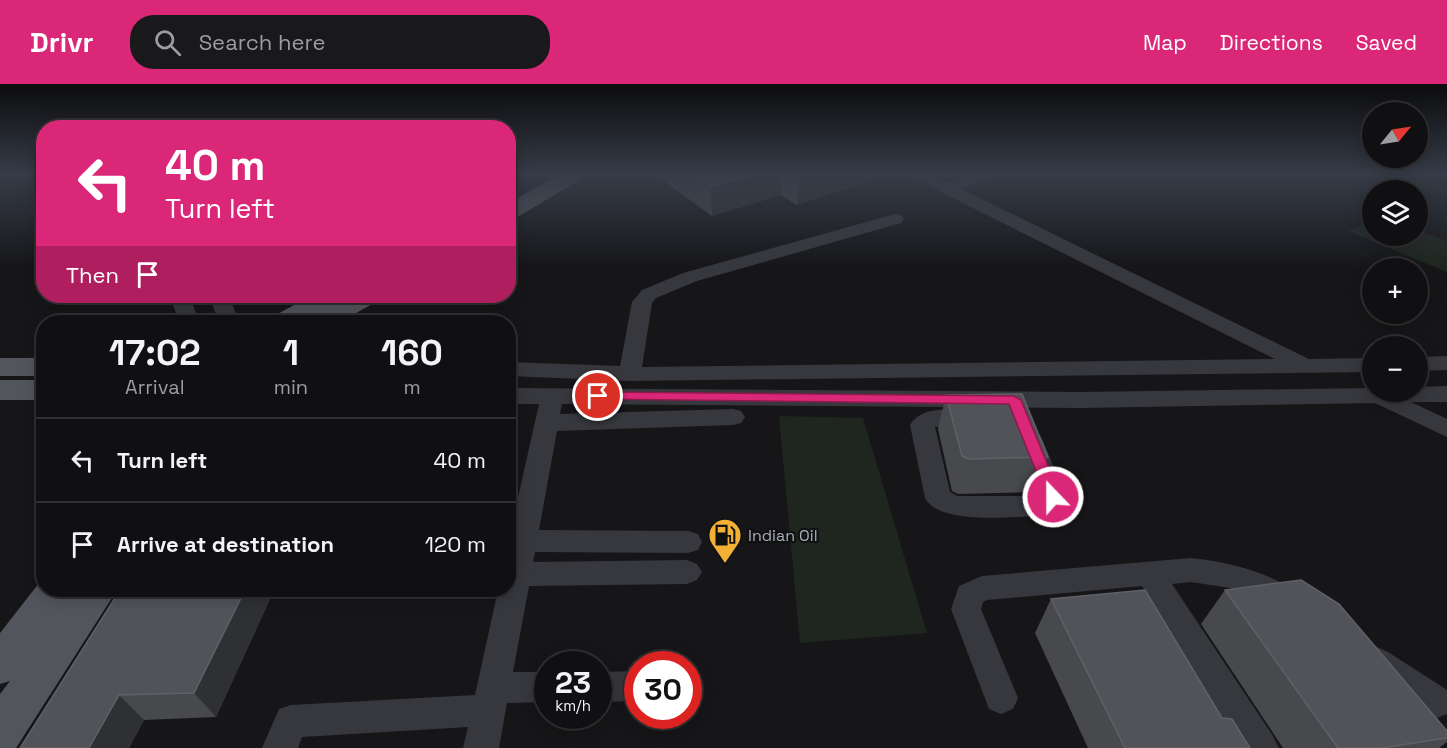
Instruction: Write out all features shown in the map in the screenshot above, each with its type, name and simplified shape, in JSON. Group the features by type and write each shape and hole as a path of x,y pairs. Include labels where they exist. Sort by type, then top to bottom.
{"main road":[{"path":"296,315 316,303"},
{"path":"333,315 355,303"},
{"path":"0,367 36,367"},
{"path":"0,390 36,390"},
{"path":"0,664 52,597"},
{"path":"0,732 92,597"}],"street":[{"path":"981,206 1307,367 1362,390"},
{"path":"630,374 642,302 662,287 895,219"},
{"path":"1428,364 1447,363"},
{"path":"516,369 630,374 1362,365"},
{"path":"1428,395 1447,394"},
{"path":"516,398 550,409 733,417"},
{"path":"550,409 1018,409 1362,398"},
{"path":"1390,402 1447,429"},
{"path":"550,409 516,574 687,572"},
{"path":"1018,409 1053,497 1042,506 954,506 938,498 922,425 928,418 1018,409"},
{"path":"523,542 688,542"},
{"path":"1002,698 966,609 970,595 982,588 1191,570 1226,573 1258,585 1308,617"},
{"path":"1150,574 1261,748"},
{"path":"1115,577 1132,607"},
{"path":"481,748 511,597"},
{"path":"1358,650 1437,702"},
{"path":"280,748 291,721 491,699 534,690"}],"shaded area":[{"path":"1362,225 1362,237 1348,231"},
{"path":"1428,234 1447,241 1447,272 1428,264 1428,258 1413,258 1384,246 1428,246"},
{"path":"779,416 863,418 927,633 800,643"}],"building":[{"path":"1022,394 1048,457 968,459 962,456 946,395"},
{"path":"1301,580 1339,604 1447,731 1447,738 1381,748 1338,748 1225,590"},
{"path":"1145,590 1222,718 1232,719 1250,748 1125,748 1051,599"},
{"path":"116,597 242,597 194,693 119,695 89,748 20,748"}],"place":[{"name":"Indian Oil","path":"725,564"}],"route":[{"path":"598,396 1014,400 1053,497"}]}
